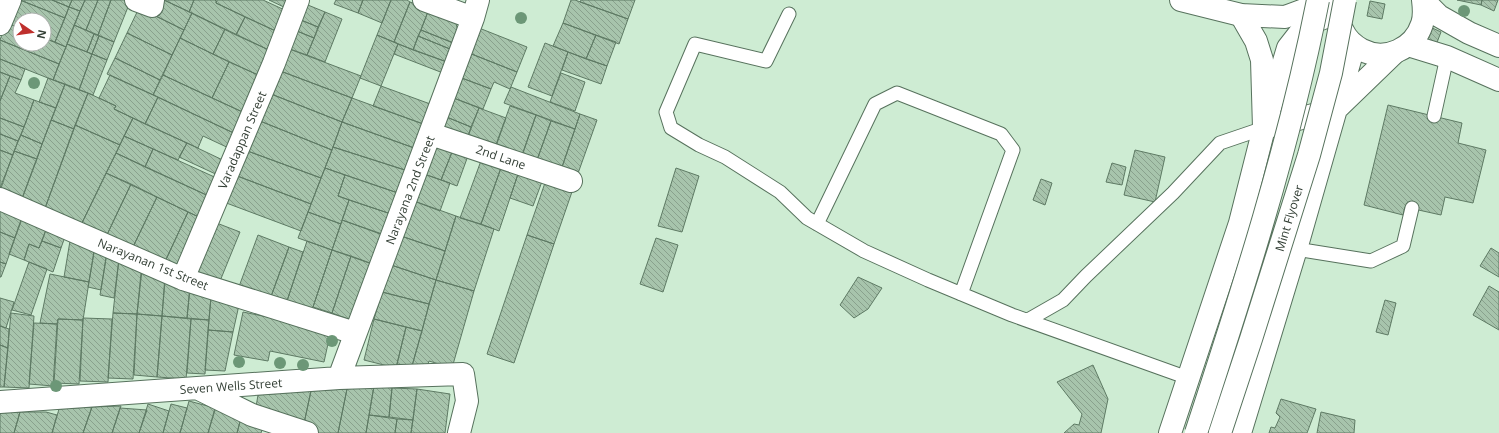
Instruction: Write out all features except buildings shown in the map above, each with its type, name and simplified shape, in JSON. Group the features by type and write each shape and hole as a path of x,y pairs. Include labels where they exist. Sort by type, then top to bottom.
{"main road":[{"path":"0,24 10,0"},
{"name":"Varadappan Street","path":"183,279 274,63 298,0"},
{"path":"424,0 476,9"},
{"path":"1181,0 1240,16 1285,17 1338,4"},
{"name":"Mint Flyover","path":"1196,433 1252,259 1273,187 1303,73 1318,0"},
{"path":"1264,128 1336,109 1417,36 1422,24 1424,13 1423,0"},
{"path":"1423,0 1439,16 1499,46"},
{"path":"1338,4 1346,37 1354,46 1366,52 1380,55 1401,49 1447,58 1499,80"},
{"path":"1170,433 1240,223 1264,128 1288,48 1306,25 1324,18 1338,4"},
{"name":"Mint Flyover","path":"1220,433 1309,155 1331,72 1338,4"},
{"name":"Narayana 2nd Street","path":"338,378 431,134 476,9"},
{"path":"1240,16 1256,41 1262,60 1264,128"},
{"path":"1240,433 1296,249 1354,46"},
{"name":"2nd Lane","path":"431,134 571,181"},
{"name":"Narayanan 1st Street","path":"0,199 183,279 355,333"},
{"name":"Seven Wells Street","path":"0,402 338,378 463,374 467,402 459,433"},
{"path":"198,388 252,415 307,433"}],"lane":[{"path":"789,14 766,61 695,44 666,112 671,128 699,145 725,157 780,192 807,218 864,251 961,294 1188,378"},
{"path":"1434,116 1447,58"},
{"path":"817,224 875,104 897,92 1001,134 1013,150 961,294"},
{"path":"1028,320 1063,300 1173,193 1220,143 1264,128"},
{"path":"1296,249 1371,261 1403,246 1412,208"}]}
